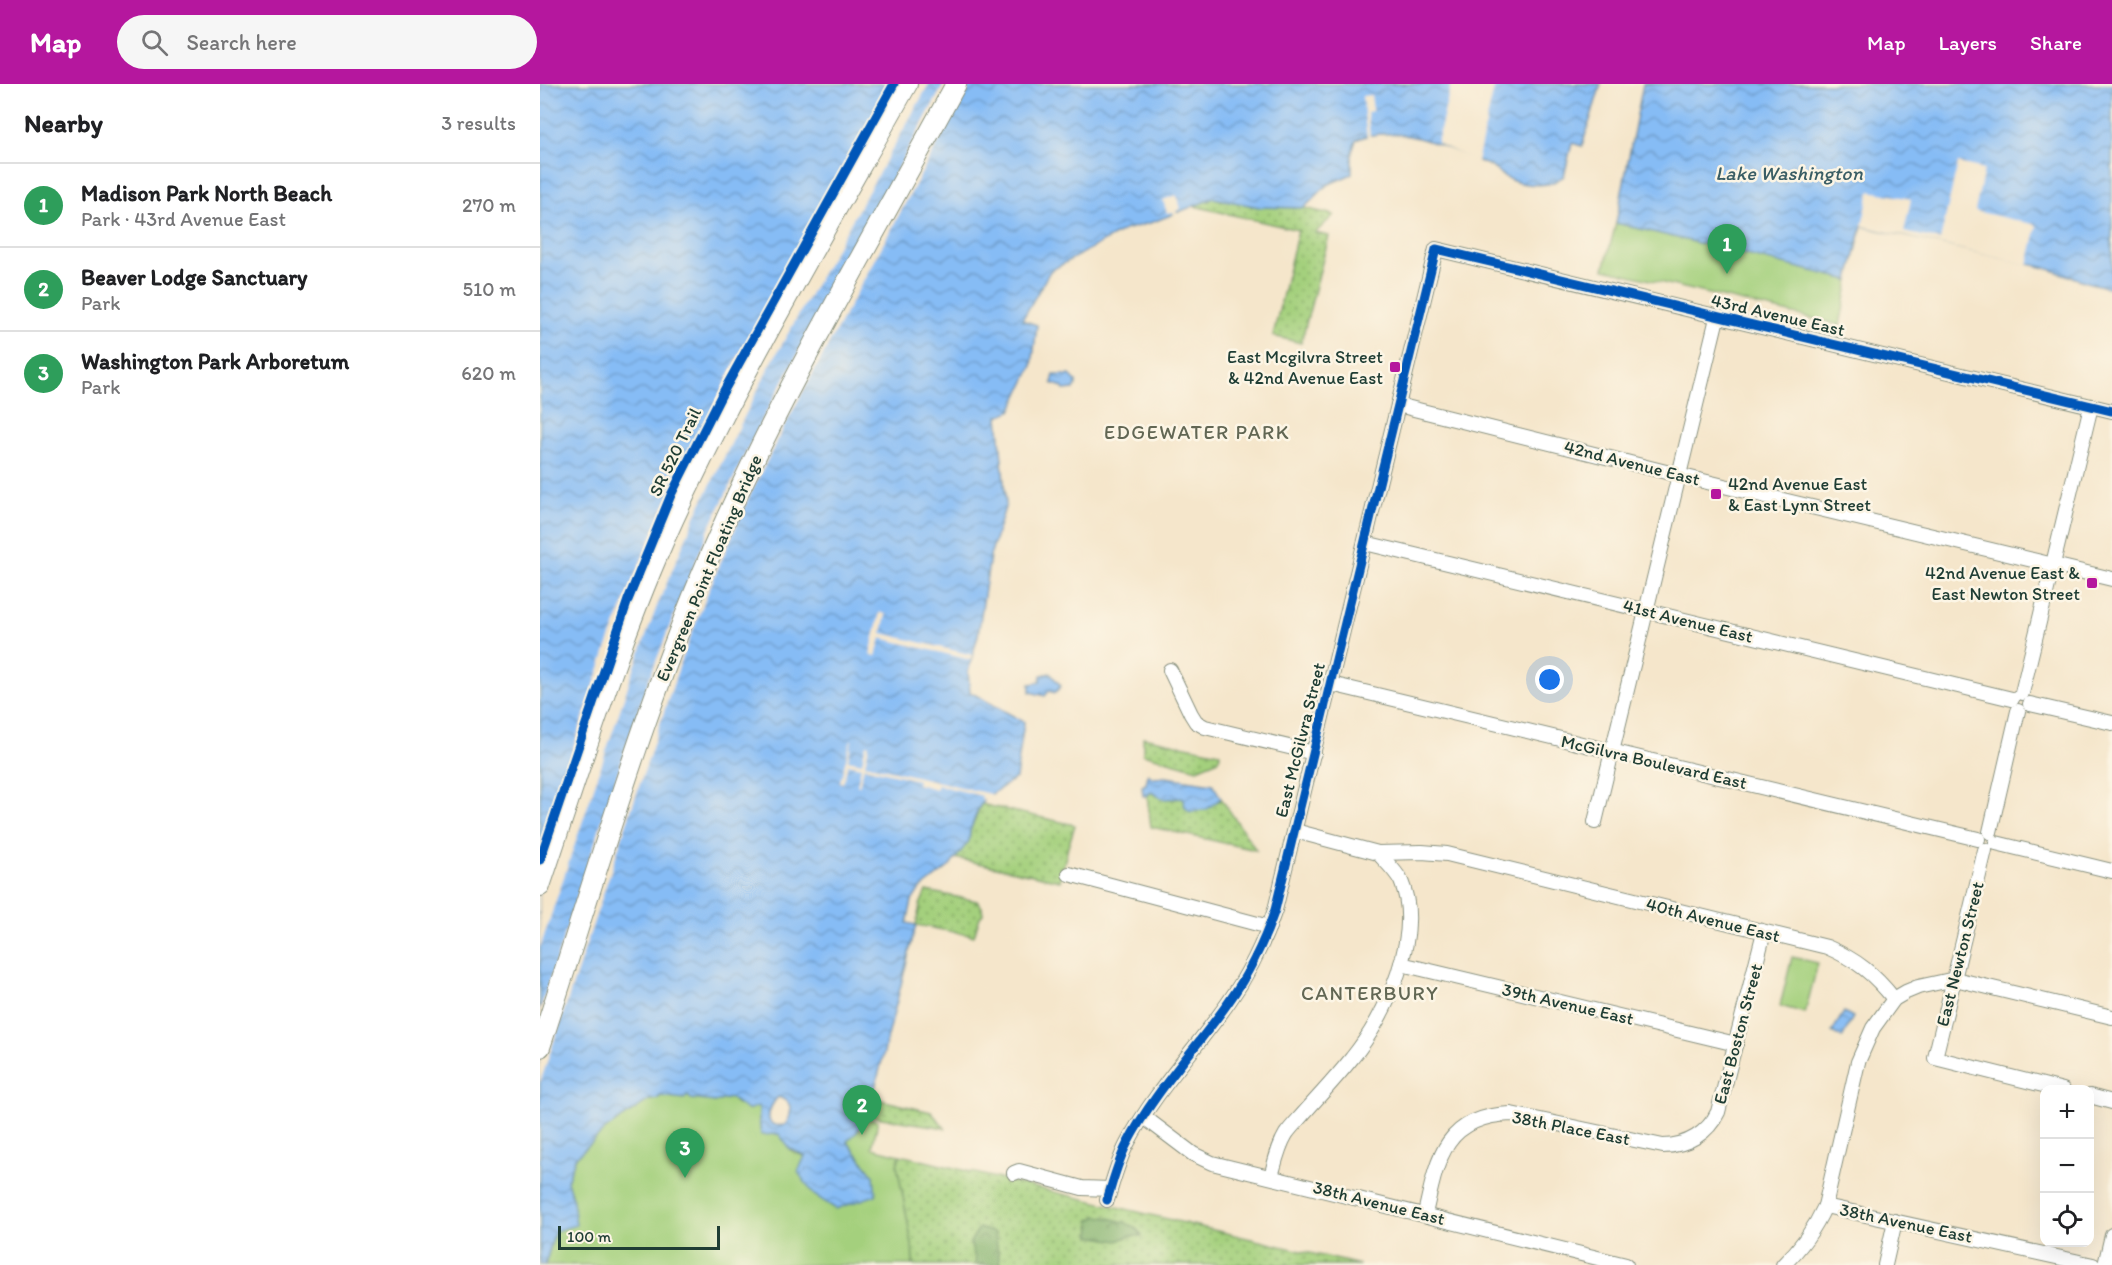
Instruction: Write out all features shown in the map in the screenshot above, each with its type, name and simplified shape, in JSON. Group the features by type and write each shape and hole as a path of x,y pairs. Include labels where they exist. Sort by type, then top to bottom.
{"highway":[{"path":"540,886 617,660 668,531 748,368 907,84"},
{"name":"Evergreen Point Floating Bridge","path":"540,1047 667,663 722,530 753,462 956,84"}],"street":[{"name":"43rd Avenue East","path":"1436,249 2112,411"},
{"name":"East McGilvra Street","path":"1014,1173 1018,1171 1109,1194 1124,1150 1144,1116 1175,1071 1229,1002 1269,927 1295,831 1436,249"},
{"path":"1595,822 1717,318"},
{"name":"42nd Avenue East","path":"1398,405 2112,579"},
{"name":"East Newton Street","path":"2046,1085 1935,1058 2091,406"},
{"name":"41st Avenue East","path":"1365,543 2112,723"},
{"path":"1170,670 1196,722 1205,727 1314,753"},
{"name":"McGilvra Boulevard East","path":"1331,684 2112,871"},
{"name":"40th Avenue East","path":"1295,831 1378,853 1422,852 1447,855 1827,947 1855,960 1878,980 1894,999"},
{"path":"1271,1177 1276,1155 1286,1134 1353,1058 1370,1034 1388,1000 1401,964 1407,932 1407,902 1400,879 1378,853"},
{"path":"1069,874 1269,927"},
{"name":"East Boston Street","path":"1703,1131 1714,1120 1718,1112 1764,933"},
{"name":"39th Avenue East","path":"1401,964 1736,1044"},
{"path":"1825,1206 1858,1062 1873,1028 1894,999 1918,987 1955,979 2112,1017"},
{"path":"2094,1097 2112,1102"},
{"name":"38th Place East","path":"1425,1214 1436,1164 1446,1144 1458,1132 1493,1114 1511,1114 1664,1146 1676,1146 1691,1140 1703,1131"},
{"name":"38th Avenue East","path":"1144,1116 1193,1154 1212,1162 1626,1265"},
{"name":"38th Avenue East","path":"1783,1265 1801,1249 1809,1238 1825,1206 2093,1265"},
{"path":"1885,1265 1895,1221"},
{"path":"2105,1265 2112,1236"}],"green space":[{"path":"1214,198 1259,207 1304,208 1334,215 1315,233 1329,236 1301,343 1273,336 1298,230 1194,206"},
{"path":"1616,223 1849,280 1840,325 1604,269"},
{"path":"1143,737 1220,753 1219,760 1197,769 1143,754"},
{"path":"1151,792 1166,798 1183,798 1185,807 1219,801 1221,798 1256,850 1151,827 1147,796"},
{"path":"981,804 1075,825 1060,881 955,858 969,841 970,831"},
{"path":"926,891 977,901 982,907 983,914 974,936 916,925 920,905"},
{"path":"1792,957 1818,963 1805,1013 1780,1006"},
{"path":"660,1096 689,1096 715,1102 730,1098 738,1105 760,1106 761,1134 780,1134 795,1153 874,1176 847,1141 854,1115 878,1121 872,1148 900,1155 897,1165 912,1245 913,1265 545,1265 555,1231 573,1201 567,1181 575,1158 606,1129 649,1100 658,1099"},
{"path":"872,1098 931,1112 945,1128 868,1116"},
{"path":"900,1155 1360,1265 913,1265 912,1245 897,1165"},
{"path":"1098,1216 1129,1224 1142,1236 1129,1236 1118,1241 1091,1236 1090,1220"},
{"path":"979,1228 995,1233 1000,1265 977,1265 970,1242"}],"water":[{"path":"540,84 1601,84 1582,146 1572,143 1564,176 1550,183 1532,185 1516,182 1504,177 1488,165 1423,139 1405,135 1371,135 1356,140 1352,152 1352,174 1327,185 1304,208 1259,207 1214,198 1153,222 1124,230 1050,271 1022,320 1037,325 1032,366 1011,411 998,416 1006,504 990,556 978,635 968,672 970,692 1024,722 1016,778 984,799 970,831 969,841 950,866 919,890 912,901 907,923 916,925 868,1116 857,1132 847,1141 874,1176 876,1195 836,1209 814,1195 798,1172 805,1156 789,1148 779,1134 761,1135 759,1106 747,1110 730,1098 715,1102 691,1099 688,1096 684,1099 660,1096 658,1099 649,1100 606,1129 575,1158 567,1181 573,1201 576,1225 555,1231 545,1265 540,1265","holes":["778,1097 789,1105 791,1112 788,1121 785,1125 772,1124 769,1117 771,1107"]},
{"name":"Lake Washington","path":"1643,84 2112,84 2112,288 2046,268 1862,226 1849,280 1616,223"},
{"path":"1054,375 1070,375 1076,381 1074,389 1064,390 1052,383"},
{"path":"1050,673 1061,686 1055,693 1049,691 1045,696 1030,692 1030,684 1040,682 1041,675"},
{"path":"1148,774 1153,778 1166,777 1213,784 1221,798 1207,809 1190,812 1185,807 1183,798 1163,799 1151,792 1143,796 1142,786 1146,784"},
{"path":"1844,1012 1853,1017 1842,1038 1832,1032"}],"pier":[{"path":"892,84 929,84 768,369 697,512 657,606 631,677 540,948 540,847 607,647 635,575 664,507 736,361"},
{"path":"944,84 970,84 786,423 747,501 710,587 681,661 540,1083 540,1010 646,687 678,605 709,529 760,424"},
{"path":"1451,84 1495,84 1477,162 1437,143"},
{"path":"1371,95 1373,111 1367,112 1370,137 1367,137 1362,96"},
{"path":"1958,163 1984,169 1975,211 2037,225 2028,265 1862,226 1870,191 1911,199 1904,232 1940,240"},
{"path":"1176,195 1181,209 1176,211 1178,216 1175,217 1173,212 1167,213 1163,200"},
{"path":"880,612 886,614 882,633 972,655 971,660 881,638 876,656 870,655"},
{"path":"851,740 848,760 862,763 866,744 869,745 865,764 994,795 987,800 981,799 982,796 938,785 936,789 917,784 918,780 864,767 859,786 857,785 861,767 848,764 843,783 840,782"}],"cycle path":[{"name":"SR 520 Trail","path":"540,860 628,600 671,495 721,396 894,84"},
{"path":"1107,1200 1121,1157 1138,1125 1162,1089 1235,992 1255,958 1275,910 1436,249 2112,411"}],"place":[{"name":"Madison Park North Beach","path":"1727,274"},
{"name":"East Mcgilvra Street & 42nd Avenue East","path":"1395,367"},
{"name":"42nd Avenue East & East Lynn Street","path":"1716,494"},
{"name":"42nd Avenue East & East Newton Street","path":"2092,583"},
{"name":"Beaver Lodge Sanctuary","path":"862,1135"},
{"name":"Washington Park Arboretum","path":"685,1178"}],"district":[{"name":"EDGEWATER PARK","path":"1197,432"},
{"name":"CANTERBURY","path":"1370,993"}]}
